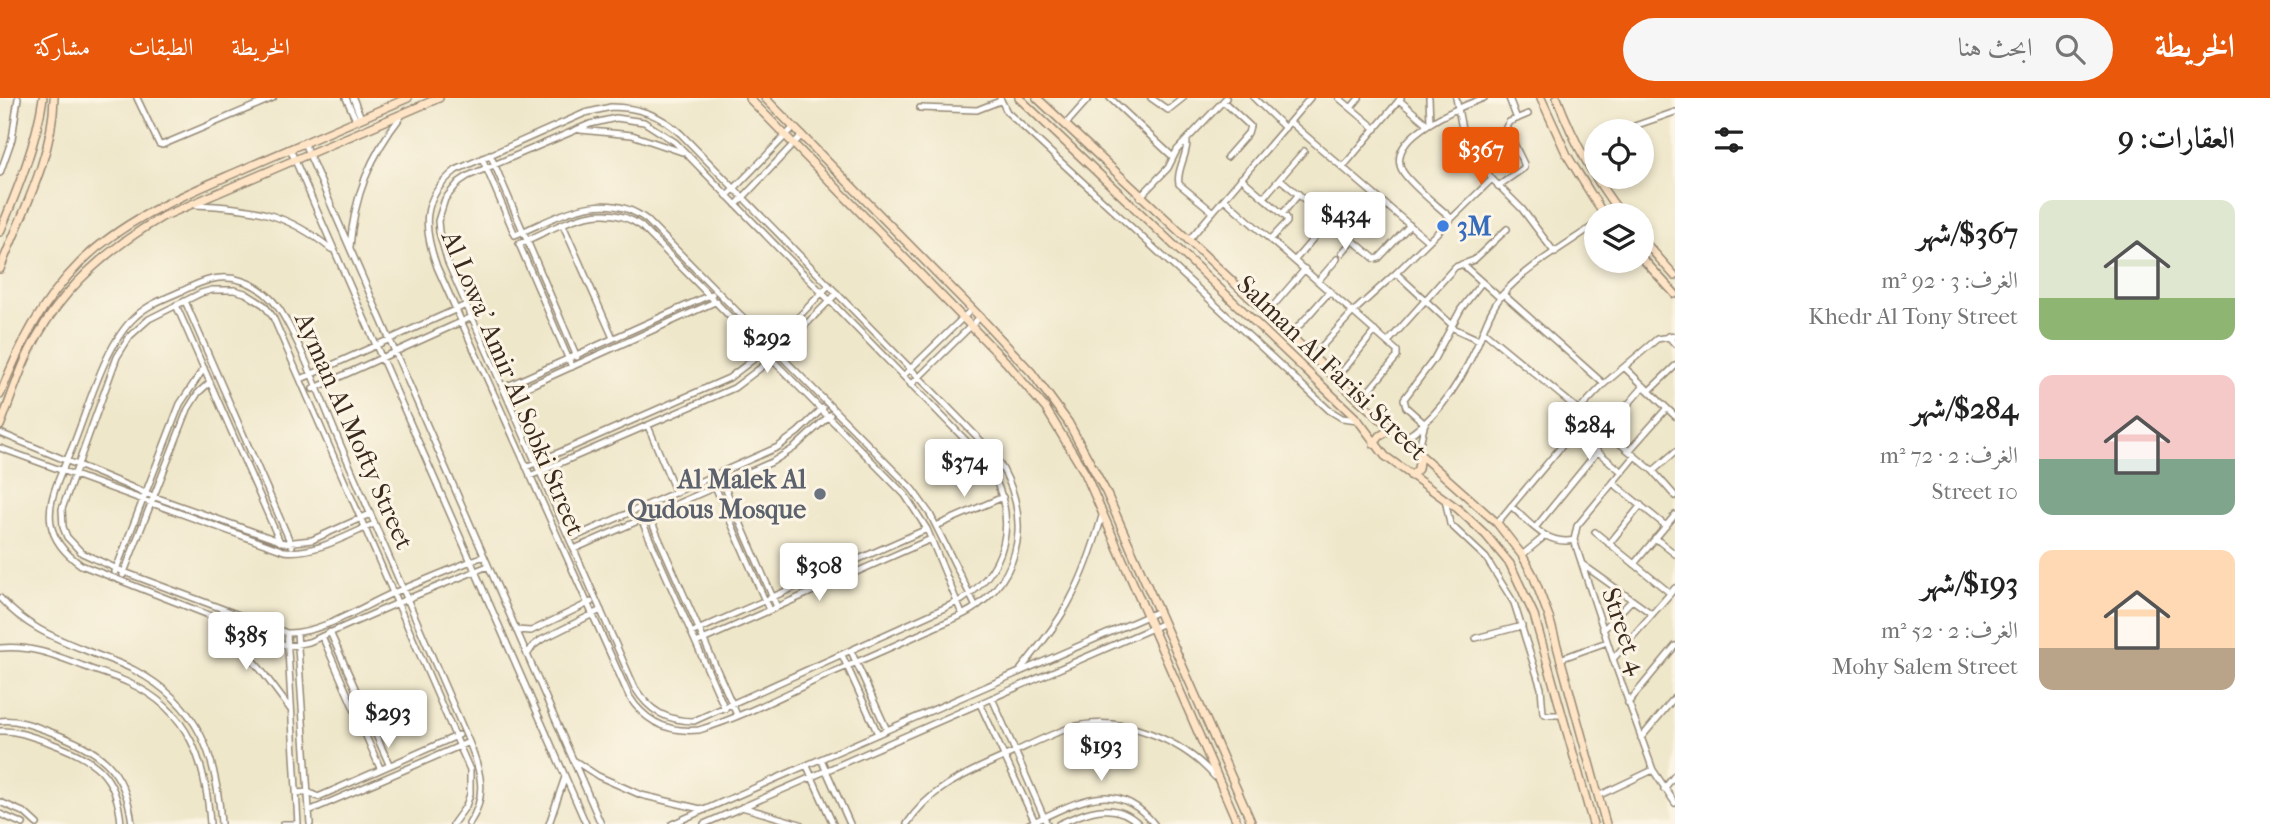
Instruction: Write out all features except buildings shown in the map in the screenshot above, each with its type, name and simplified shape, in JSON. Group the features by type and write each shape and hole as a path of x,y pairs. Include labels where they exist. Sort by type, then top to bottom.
{"street":[{"path":"0,173 12,139 19,98"},
{"path":"0,232 30,158 43,98"},
{"path":"0,269 41,165 50,133 54,98"},
{"path":"137,98 159,144 162,145 273,98"},
{"path":"346,98 358,119"},
{"path":"353,98 358,119"},
{"path":"0,395 20,347 47,302 68,276 100,245 174,199 408,98"},
{"path":"0,426 30,351 45,324 74,286 109,252 134,233 162,217 439,98"},
{"path":"749,98 1006,362 1046,409 1085,473 1238,824"},
{"path":"765,98 980,317 1032,373 1068,422 1095,468 1252,824"},
{"name":"Salman Al Farisi Street","path":"1019,98 1357,420 1374,444 1397,467 1446,499 1486,535 1510,564 1534,615 1593,824"},
{"name":"Salman Al Farisi Street","path":"1037,98 1360,401 1496,523 1522,555 1542,595 1606,824"},
{"path":"1065,125 1089,98"},
{"path":"1110,98 1173,157"},
{"path":"1116,104 1122,98"},
{"path":"1151,98 1168,110 1182,98"},
{"path":"1214,98 1223,101 1250,126 1248,133 1227,157"},
{"path":"1254,98 1285,128"},
{"path":"1188,241 1310,98"},
{"path":"1339,98 1376,129"},
{"path":"1350,108 1359,98"},
{"path":"1429,98 1429,123"},
{"path":"1456,98 1464,136 1492,179 1522,209 1555,253"},
{"path":"1451,218 1405,174 1400,164 1405,148 1429,123 1484,98"},
{"path":"1508,98 1517,119"},
{"path":"1343,167 1399,99 1429,123"},
{"path":"1584,155 1558,99 1543,102 1572,163 1597,203"},
{"path":"920,108 977,110 1000,100 1007,112 1329,410 1342,418 1357,420"},
{"path":"1140,197 1168,168 1173,157 1223,101"},
{"name":"Al Lowa' Amir Al Sobki Street","path":"611,107 649,113 672,125 734,188 998,461 1015,496 1019,520 1013,557 995,589 976,607 710,727 687,731 663,727 643,715 629,696 437,267 426,222 432,198 446,178 490,154 586,113 611,107"},
{"path":"1652,119 1675,112"},
{"path":"350,250 352,220 359,191 384,137 403,114"},
{"path":"1499,186 1525,166 1506,127 1509,122 1528,114"},
{"name":"Al Lowa' Amir Al Sobki Street","path":"630,119 656,128 675,142 982,457 1003,497 1004,533 999,556 989,576 970,595 958,603 725,709 694,720 682,721 659,714 649,707 635,688 466,305 448,263 439,232 438,221 445,200 459,182 577,130 603,120 630,119"},
{"path":"1290,122 1428,241"},
{"path":"727,195 794,127"},
{"path":"577,130 632,135 685,153"},
{"path":"736,205 802,135"},
{"path":"304,142 601,824"},
{"path":"1187,142 1186,158 1178,174 1179,184 1213,212"},
{"path":"290,149 586,824"},
{"path":"1264,197 1304,151"},
{"path":"490,154 580,363"},
{"path":"482,158 572,367"},
{"path":"1241,178 1287,218 1271,239"},
{"path":"1280,179 1373,258 1377,259 1410,225"},
{"path":"1313,356 1353,312 1492,179"},
{"path":"1283,213 1298,194"},
{"path":"1345,235 1378,198"},
{"path":"1224,199 1398,351 1398,355 1360,401"},
{"path":"515,235 586,206 607,204 629,208 647,220 912,489 930,513 976,607"},
{"path":"191,205 265,212 298,225 334,251"},
{"path":"519,244 598,213 619,214 641,226 905,495 927,529 962,614"},
{"path":"1295,260 1329,220"},
{"path":"563,225 613,338"},
{"path":"1388,342 1455,267 1474,260 1507,229"},
{"path":"1403,439 1425,424 1461,375 1502,296 1522,277 1584,232"},
{"path":"1342,253 1352,241"},
{"path":"1654,254 1673,274"},
{"path":"1654,261 1656,256"},
{"path":"1318,281 1337,259"},
{"path":"437,267 448,263"},
{"path":"1462,264 1604,384"},
{"path":"1267,313 1305,269"},
{"path":"1654,272 1675,294"},
{"path":"1396,273 1452,326 1479,340"},
{"path":"1662,281 1666,274 1673,274"},
{"name":"Ayman Al Mofty Street","path":"288,646 81,565 58,543 51,523 52,502 67,460 110,352 126,325 150,305 209,279 245,282 270,298 288,326 469,742 482,779 478,807 469,824"},
{"path":"1425,424 1406,407 1404,399 1434,359 1467,299 1482,282"},
{"path":"526,467 710,388 741,370 764,353 829,285"},
{"name":"Ayman Al Mofty Street","path":"287,633 124,572 82,553 67,537 63,527 62,509 123,346 139,327 201,293 223,289 245,293 255,298 273,317 470,770 471,782 466,806 453,824"},
{"path":"503,388 718,291"},
{"path":"1291,335 1330,291"},
{"path":"530,476 734,388 771,360 837,293"},
{"path":"507,396 724,298"},
{"path":"185,301 295,552"},
{"path":"176,305 284,551"},
{"path":"301,379 466,305"},
{"path":"903,376 972,309"},
{"path":"307,392 472,317"},
{"path":"911,385 980,317"},
{"path":"1337,378 1375,331"},
{"path":"1483,331 1636,456 1675,496"},
{"path":"1579,410 1604,384 1657,339 1671,336 1675,344"},
{"path":"1649,391 1675,366"},
{"path":"1624,367 1675,416"},
{"path":"113,578 180,404 204,368"},
{"path":"121,581 188,409 198,393 210,382"},
{"path":"1605,431 1644,386"},
{"path":"570,539 778,447 827,403"},
{"path":"1629,451 1667,408"},
{"path":"574,549 783,456 835,411"},
{"path":"1496,523 1587,416"},
{"path":"1411,476 1420,464 1419,453 1425,424"},
{"path":"648,426 676,493"},
{"path":"1374,444 1391,429"},
{"path":"1574,432 1622,472"},
{"path":"0,433 77,464 146,497"},
{"path":"0,448 146,497 284,551 311,549 374,524"},
{"path":"1535,528 1597,452"},
{"path":"1653,471 1675,452"},
{"path":"1511,506 1545,537 1575,543 1577,526 1636,456"},
{"path":"719,474 777,607"},
{"path":"711,478 769,610"},
{"path":"1613,483 1666,526"},
{"path":"936,526 1003,497"},
{"path":"1446,499 1450,524 1486,558 1502,580 1522,626 1541,688 1543,713 1562,715"},
{"path":"154,500 291,544 312,540 370,514"},
{"path":"1609,544 1641,505"},
{"path":"645,507 737,715"},
{"path":"267,512 275,508"},
{"path":"637,510 729,718"},
{"path":"1634,564 1675,515"},
{"path":"1020,670 1048,635 1072,597 1089,558 1102,516"},
{"path":"691,633 927,529"},
{"path":"1595,533 1673,591 1613,659"},
{"path":"1522,555 1545,537"},
{"path":"1656,538 1675,554"},
{"path":"696,643 931,539"},
{"name":"Street 4","path":"1575,543 1641,738 1653,769 1675,803"},
{"path":"283,824 298,824 287,633 316,628 484,556"},
{"path":"1582,564 1652,614"},
{"path":"288,646 298,646 488,566"},
{"path":"0,598 25,622 44,634 133,670 181,705 193,721 211,756 218,787 221,824"},
{"path":"516,630 531,631 597,600"},
{"path":"1603,630 1632,600"},
{"path":"527,655 537,643 601,610"},
{"path":"672,824 1159,611"},
{"path":"217,620 261,670 292,711"},
{"path":"704,824 1164,623"},
{"path":"1476,638 1522,626"},
{"path":"330,632 388,764"},
{"path":"297,633 310,824"},
{"path":"322,636 380,768"},
{"path":"1560,659 1607,642"},
{"path":"1628,703 1675,646"},
{"path":"0,648 40,650 130,684 164,707 180,723 198,753 206,784 210,824"},
{"path":"851,651 887,730"},
{"path":"842,655 878,734"},
{"path":"1641,738 1672,706 1675,697"},
{"path":"992,698 1045,821"},
{"path":"980,704 1033,823 1045,821 1082,801 1110,796 1135,805 1154,824"},
{"path":"0,721 22,722 93,750 118,776 126,792 132,824"},
{"path":"907,824 926,800 941,787 1072,727 1103,725 1131,728 1160,736 1198,760 1218,781"},
{"path":"0,732 35,737 80,754 93,763 105,774 114,789 121,824"},
{"path":"296,793 307,792 318,797 388,764 465,733"},
{"path":"309,811 469,742"},
{"path":"821,759 850,824"},
{"path":"573,760 598,776 641,795 705,810"},
{"path":"807,766 833,824"},
{"path":"1598,796 1653,769"},
{"path":"1664,789 1675,775"},
{"path":"549,824 565,777"},
{"path":"0,802 25,813 37,824"},
{"path":"742,807 800,824"},
{"path":"1059,824 1085,812 1107,808 1127,815 1139,824"},
{"path":"0,814 23,824"}],"place":[{"name":"3M","path":"1443,226"},
{"name":"Al Malek Al Qudous Mosque","path":"820,494"}]}
